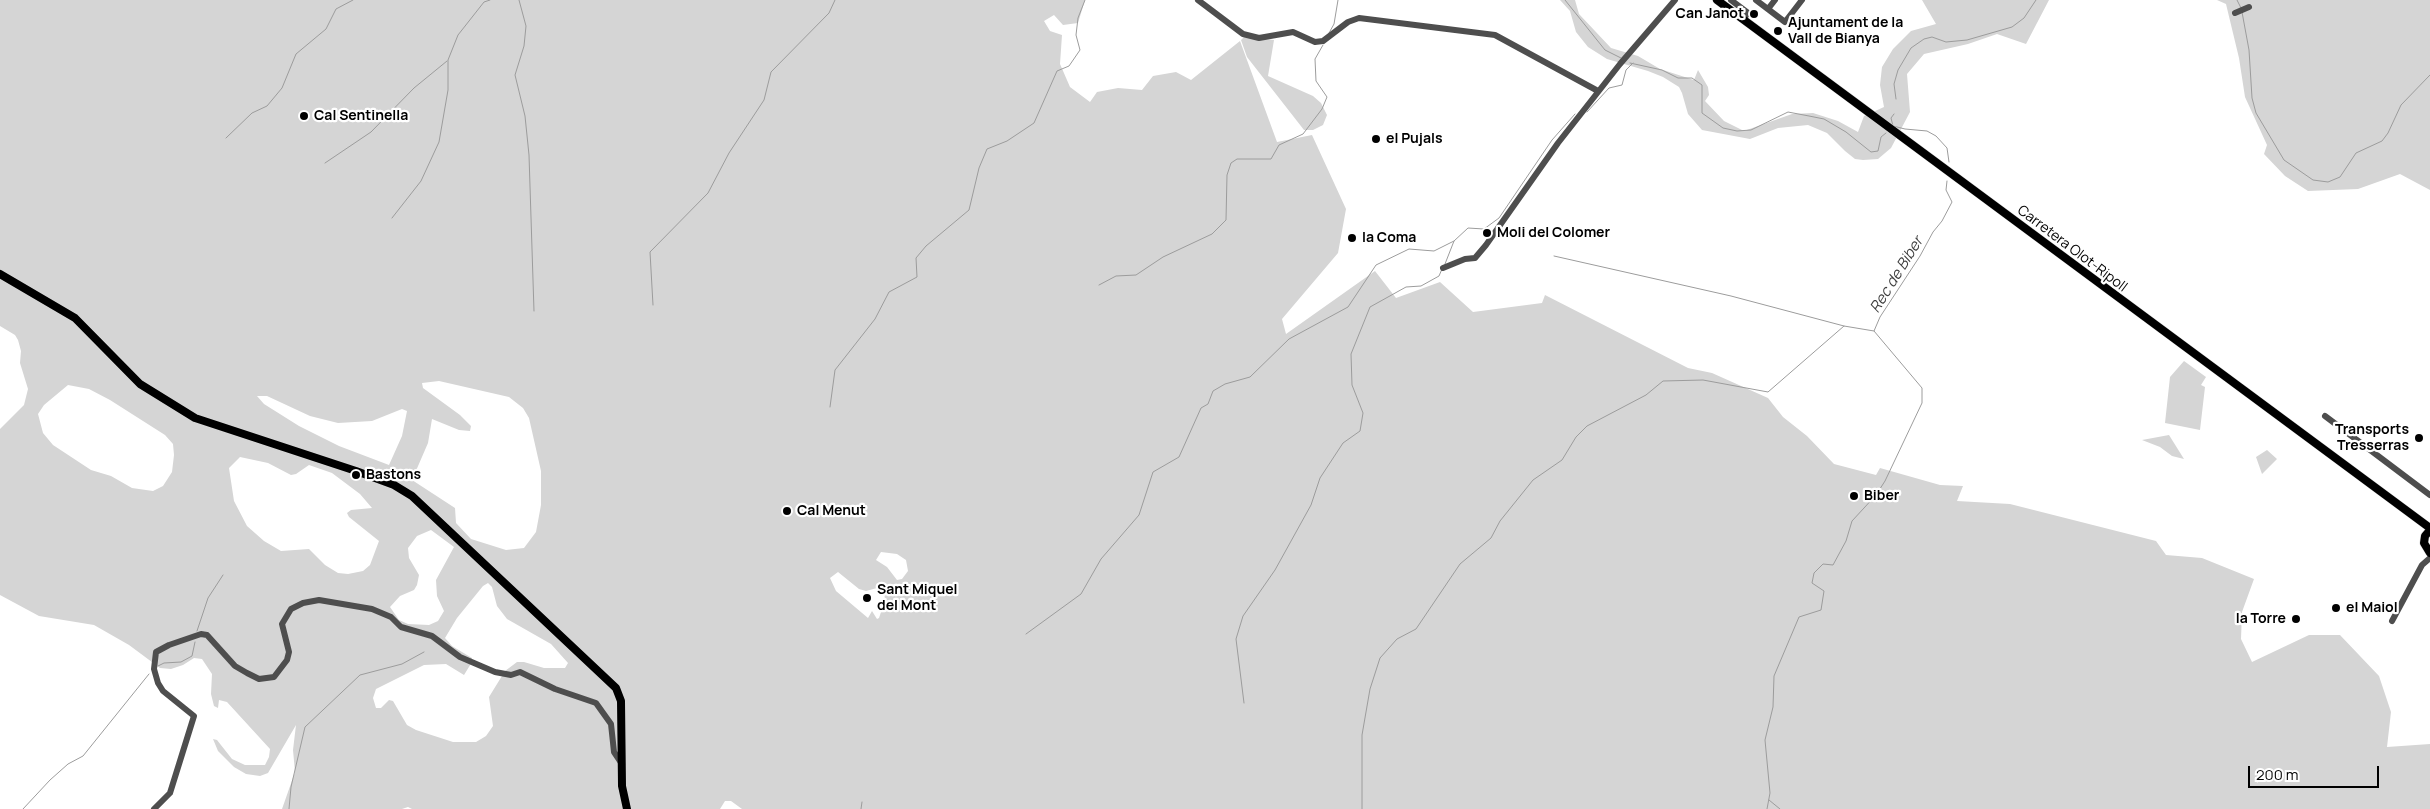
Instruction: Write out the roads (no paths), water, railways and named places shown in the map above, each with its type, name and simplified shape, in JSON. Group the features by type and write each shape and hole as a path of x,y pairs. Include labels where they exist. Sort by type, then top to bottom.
{"main road":[{"name":"Carretera Olot-Ripoll","path":"1717,0 2413,518 2422,529 2428,532"},
{"path":"0,274 75,318 140,384 194,418 356,471 394,485 412,496 616,688 621,701 622,794 627,809"},
{"path":"2428,532 2428,551"}],"street":[{"path":"1198,0 1243,34 1259,38 1293,32 1316,42 1323,41 1348,22 1359,18 1495,36 1598,91"},
{"path":"1444,268 1465,259 1475,258 1598,91 1675,0"},
{"path":"1731,0 1748,13 1743,19"},
{"path":"1756,0 1785,22 1802,0"},
{"path":"1768,9 1775,0"},
{"path":"2235,13 2249,7"},
{"path":"2325,416 2430,495"},
{"path":"2392,621 2428,551"},
{"path":"2422,565 2430,558"},
{"path":"154,809 170,793 194,716 163,691 158,683 154,669 156,652 168,644 202,634 207,635 235,666 259,679 274,677 287,660 289,652 282,624 291,609 319,600 372,609 391,617 401,627 432,636 460,657 495,672 512,675 520,672 555,689 596,703 607,715 611,724 614,752 622,764"}],"waterway":[{"path":"226,138 252,113 267,106 282,88 296,54 326,29 336,9 353,0"},
{"path":"392,218 421,181 439,142 448,90 448,60 458,35 484,2 490,0"},
{"path":"519,0 526,26 524,46 515,75 525,116 529,155 534,311"},
{"path":"653,305 650,252 708,193 729,153 764,100 771,72 829,13 835,0"},
{"path":"830,407 835,370 875,319 889,292 917,277 916,258 926,246 969,210 979,168 987,149 1007,141 1034,123 1057,71 1069,66 1080,50 1076,35 1078,18 1085,0"},
{"path":"1329,33 1334,24 1338,0"},
{"path":"1565,0 1605,50 1621,58"},
{"path":"1896,99 1894,84 1898,70 1911,48 1924,39 1932,37 1946,42 1967,40 2012,27 2024,18 2036,0"},
{"path":"2237,0 2241,8"},
{"path":"2242,12 2249,50 2252,98 2256,113 2284,160 2313,180 2328,182 2340,177 2356,153 2382,141 2388,133 2401,105 2430,75"},
{"path":"1099,285 1116,276 1136,275 1163,257 1212,234 1226,220 1227,175 1231,163 1237,159 1271,159 1279,145 1303,134 1322,109 1327,97 1316,81 1315,59 1323,45"},
{"path":"325,163 371,132 414,88 447,61"},
{"path":"1630,63 1662,70 1678,78 1692,78 1702,85 1702,113 1723,128 1737,131 1751,130 1788,112 1824,119 1846,132 1871,152 1878,151 1881,137 1886,133"},
{"path":"1587,112 1609,88 1622,85 1626,70 1633,63"},
{"path":"1445,264 1454,241 1468,228 1484,229 1499,218 1552,140 1575,114"},
{"path":"1894,114 1891,118 1893,126 1927,131 1936,136 1947,148 1949,162"},
{"name":"Rec de Biber","path":"1767,809 1770,793 1765,740 1773,707 1774,676 1799,617 1821,610 1824,591 1812,583 1814,573 1823,564 1833,565 1846,541 1852,521 1876,495 1885,481 1922,403 1922,388 1874,331 1880,317 1920,256 1933,232 1942,221 1952,202 1946,190 1947,181"},
{"path":"1026,634 1081,594 1101,559 1139,515 1153,472 1179,457 1201,408 1208,404 1213,391 1225,384 1250,377 1289,339 1348,307 1376,265 1409,249 1434,251 1454,241"},
{"path":"1554,256 1731,296 1844,326"},
{"path":"1244,703 1236,639 1243,616 1275,570 1311,505 1320,478 1343,443 1360,431 1363,413 1352,385 1351,354 1370,307 1406,287 1421,286 1439,276 1442,269"},
{"path":"1362,809 1362,735 1370,689 1380,658 1397,639 1416,629 1460,564 1491,538 1500,521 1533,480 1562,460 1576,437 1587,426 1646,395 1663,381 1703,380 1768,392 1844,326 1874,331"},
{"path":"197,631 208,598 223,575"},
{"path":"158,666 164,663 181,662 192,656 195,642"},
{"path":"289,809 291,787 305,727 360,675 402,664 424,652"},
{"path":"23,809 68,764 83,756 149,674"},
{"path":"1769,800 1780,809"},
{"path":"861,809 862,802"}],"place":[{"name":"Can Janot","path":"1754,14"},
{"name":"Ajuntament de la Vall de Bianya","path":"1778,31"},
{"name":"Cal Sentinella","path":"304,116"},
{"name":"el Pujals","path":"1376,139"},
{"name":"Moli del Colomer","path":"1487,233"},
{"name":"la Coma","path":"1352,238"},
{"name":"Transports Tresserras","path":"2419,438"},
{"name":"Bastons","path":"356,475"},
{"name":"Biber","path":"1854,496"},
{"name":"Cal Menut","path":"787,511"},
{"name":"Sant Miquel del Mont","path":"867,598"},
{"name":"el Maiol","path":"2336,608"},
{"name":"la Torre","path":"2296,619"}]}
